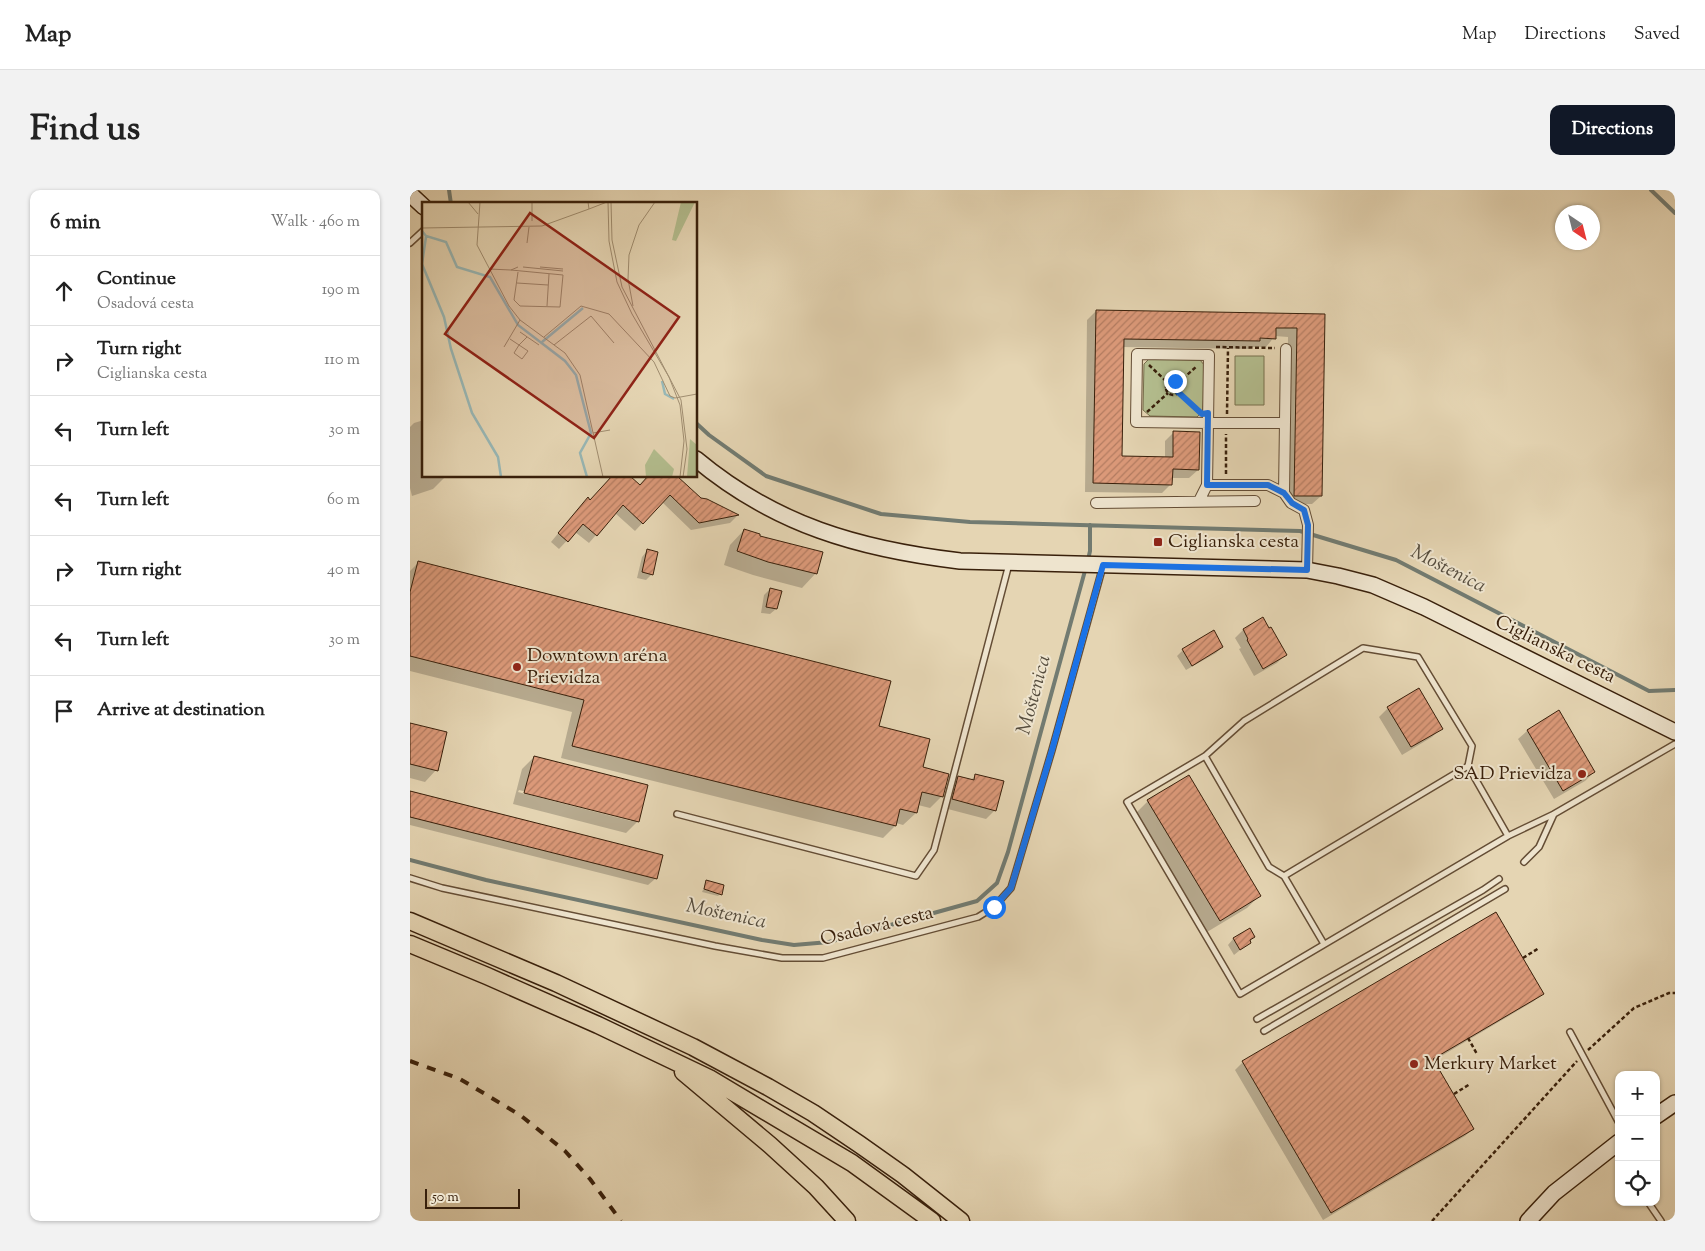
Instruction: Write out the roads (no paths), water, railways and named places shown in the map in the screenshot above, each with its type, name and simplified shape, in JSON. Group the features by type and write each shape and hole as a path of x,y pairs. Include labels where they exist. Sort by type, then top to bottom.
{"main road":[{"path":"410,921 598,1003 692,1047 761,1083 813,1113 859,1144 903,1175 961,1221"},
{"path":"410,944 598,1025 709,1078 852,1163 932,1221"},
{"path":"662,1055 776,1151 816,1187 847,1221"}],"street":[{"path":"410,194 422,205"},
{"path":"1284,493 1286,349"},
{"path":"1199,501 1207,485 1208,418 1209,355 1137,354 1136,422 1208,418 1285,423"},
{"name":"Ciglianska cesta","path":"698,461 715,475 765,507 793,521 843,538 916,556 960,561 1009,563 1307,570 1373,585 1424,607 1675,732"},
{"path":"1207,485 1268,485 1284,493 1292,503 1304,510 1308,525 1307,570"},
{"path":"1096,503 1255,500"},
{"path":"1660,1113 1675,1103"},
{"path":"1528,1221 1554,1193 1615,1145"}],"lane":[{"path":"410,243 422,232"},
{"path":"677,814 916,876 934,850 1009,563"},
{"name":"Osadová cesta","path":"410,878 442,888 676,938 782,958 823,958 978,917 994,907 1011,888 1052,750 1091,565"},
{"path":"1508,836 1468,766 1472,746 1418,657 1364,648 1244,721 1205,756 1127,802 1240,994 1508,836 1554,814 1675,744"},
{"path":"1205,756 1268,867 1284,876 1324,944"},
{"path":"1284,876 1468,766"},
{"path":"1524,862 1539,847 1554,814"},
{"path":"1257,1019 1483,890 1499,879"},
{"path":"1264,1031 1505,889"},
{"path":"1570,1032 1615,1116"},
{"path":"1651,1206 1661,1221"}],"waterway":[{"path":"449,190 451,202"},
{"path":"1651,190 1675,213"},
{"name":"Moštenica","path":"698,425 709,435 766,476 881,514 970,522 1300,531 1396,560 1649,691 1675,690"},
{"name":"Moštenica","path":"1088,560 1090,525"},
{"name":"Moštenica","path":"410,860 486,880 762,940 794,945 829,942 977,901 997,883 1008,852 1086,567"}],"railway":[{"path":"410,1061 460,1079 520,1115 565,1151 590,1179 621,1221"}],"place":[{"name":"Ciglianska cesta","path":"1158,542"},
{"name":"Downtown aréna Prievidza","path":"517,667"},
{"name":"SAD Prievidza","path":"1582,774"},
{"name":"Merkury Market","path":"1414,1064"}]}
